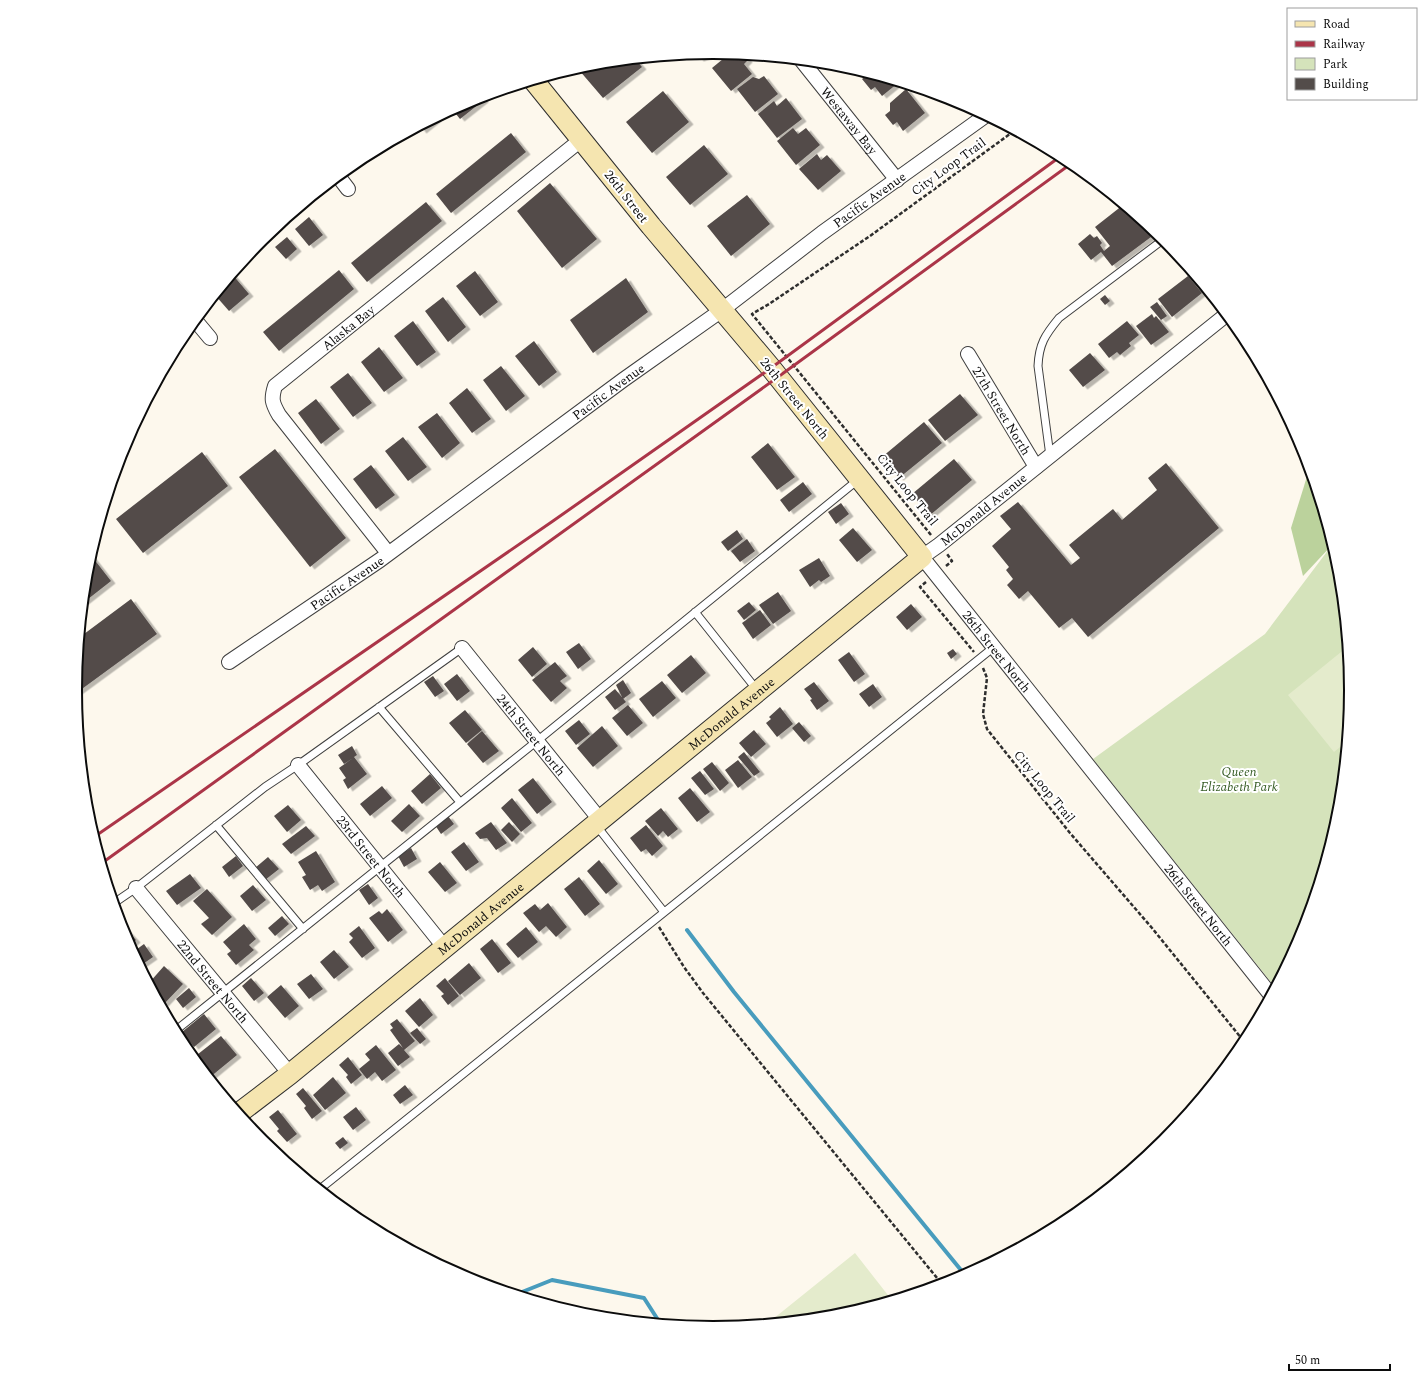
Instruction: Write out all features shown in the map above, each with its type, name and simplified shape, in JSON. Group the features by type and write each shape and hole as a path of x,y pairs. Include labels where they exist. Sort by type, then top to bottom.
{"street":[{"name":"Westaway Bay","path":"806,66 897,180"},
{"name":"26th Street","path":"537,84 651,226 722,310"},
{"name":"Pacific Avenue","path":"229,662 388,554 623,380 722,310 822,233 981,119"},
{"name":"Alaska Bay","path":"388,554 279,415 273,406 272,396 275,386 582,139"},
{"path":"341,180 348,189"},
{"name":"26th Street North","path":"722,310 771,368 1267,990"},
{"name":"McDonald Avenue","path":"242,1111 290,1074 445,948 922,557 940,545 1222,318"},
{"path":"199,324 210,338"},
{"name":"27th Street North","path":"968,354 1036,467"},
{"name":"24th Street North","path":"462,648 537,741 598,823"},
{"name":"23rd Street North","path":"298,765 445,948"},
{"name":"22nd Street North","path":"136,888 290,1074"}],"lane":[{"path":"1050,456 1038,366 1038,351 1047,332 1059,318 1158,243"},
{"path":"180,1027 537,741 859,479"},
{"path":"695,612 758,691"},
{"path":"323,1187 994,647"},
{"path":"118,900 136,888 265,787 462,648"},
{"path":"379,708 460,802"},
{"path":"598,823 664,912"},
{"path":"216,825 303,929"}],"path":[{"name":"City Loop Trail","path":"1010,134 870,236 752,314 952,561 920,587 980,659 987,678 983,714 987,729 1070,833 1157,934 1240,1036"},
{"path":"655,920 684,967 703,993 938,1279"}],"green space":[{"path":"1306,478 1322,527 1327,550 1303,576 1291,528"},
{"name":"Queen Elizabeth Park","path":"1327,551 1338,608 1344,690 1338,772 1322,853 1310,893 1295,931 1271,982 1093,759 1265,634"},
{"path":"1342,651 1344,690 1340,747 1334,752 1288,695"},
{"path":"855,1253 888,1296 836,1309 774,1318"}],"building":[{"path":"723,59 748,60 744,64 752,74 731,91 712,68"},
{"path":"639,63 642,67 603,98 581,73"},
{"path":"764,76 778,94 755,112 737,89 753,77 759,79"},
{"path":"863,78 894,86 882,96 875,87 871,90 862,79"},
{"path":"906,90 925,113 903,131 897,122 893,125 885,115 890,111 890,103"},
{"path":"663,91 689,122 652,153 626,122"},
{"path":"786,98 802,119 777,138 758,114 774,101 777,106"},
{"path":"479,104 460,119 456,114"},
{"path":"793,128 798,134 806,128 820,145 796,165 777,141"},
{"path":"511,133 526,152 451,213 436,194"},
{"path":"704,145 728,174 690,205 666,177"},
{"path":"817,154 821,160 827,155 841,171 818,190 799,169"},
{"path":"550,183 597,239 562,268 517,211"},
{"path":"747,195 770,224 731,256 707,226"},
{"path":"426,202 442,221 367,282 351,263"},
{"path":"1119,208 1151,237 1112,266 1101,252 1091,260 1078,244 1090,234 1094,238 1097,236 1102,243 1100,245 1104,251 1110,246 1095,227"},
{"path":"309,217 323,235 309,246 295,229"},
{"path":"287,237 297,249 286,259 275,247"},
{"path":"339,270 354,289 279,351 263,332"},
{"path":"475,271 498,302 480,316 456,286"},
{"path":"1188,276 1202,293 1172,317 1158,299"},
{"path":"235,278 249,294 229,311 218,299"},
{"path":"626,278 648,312 593,353 570,320"},
{"path":"1105,295 1110,301 1105,305 1100,299"},
{"path":"443,297 466,327 448,342 425,311"},
{"path":"1157,302 1167,316 1161,320 1150,307"},
{"path":"1152,314 1154,318 1156,316 1169,332 1151,345 1136,326"},
{"path":"413,321 436,352 417,366 394,336"},
{"path":"1127,321 1139,335 1129,343 1131,346 1120,355 1117,352 1109,358 1098,344"},
{"path":"534,341 557,372 539,386 515,356"},
{"path":"379,347 403,378 384,392 361,362"},
{"path":"1090,353 1105,370 1083,387 1069,370"},
{"path":"501,366 525,396 506,411 483,380"},
{"path":"348,373 372,403 353,417 330,387"},
{"path":"467,388 491,419 472,433 449,403"},
{"path":"960,394 978,415 945,441 928,420"},
{"path":"316,399 340,429 321,444 298,413"},
{"path":"437,413 460,443 442,458 418,427"},
{"path":"924,422 942,443 899,478 882,457"},
{"path":"403,437 427,467 408,481 385,451"},
{"path":"768,443 795,477 777,490 751,457"},
{"path":"275,449 346,538 310,567 239,477"},
{"path":"202,452 228,486 143,553 116,519"},
{"path":"954,459 972,480 929,516 912,494"},
{"path":"1166,463 1219,528 1088,637 1072,618 1059,628 1028,591 1019,599 1007,585 1013,579 1006,570 1009,567 992,546 1011,529 1000,516 1018,502 1071,565 1080,558 1069,545 1113,509 1122,520 1157,490 1148,478"},
{"path":"371,465 395,495 376,509 353,479"},
{"path":"803,482 812,494 789,512 780,500"},
{"path":"841,503 849,514 836,524 828,512"},
{"path":"853,528 872,550 857,562 839,540"},
{"path":"737,530 743,539 728,551 721,542"},
{"path":"747,539 755,551 740,562 731,551"},
{"path":"819,558 830,576 821,582 819,580 810,587 799,570"},
{"path":"95,561 111,581 89,599"},
{"path":"778,592 791,611 773,624 759,605"},
{"path":"131,599 157,634 82,689 84,634"},
{"path":"749,602 756,610 744,620 737,611"},
{"path":"911,604 922,617 907,630 896,617"},
{"path":"760,610 771,625 753,639 742,623"},
{"path":"579,643 591,659 578,669 566,652"},
{"path":"533,647 547,664 532,677 518,660"},
{"path":"953,649 957,654 951,659 947,653"},
{"path":"849,652 865,674 854,682 838,660"},
{"path":"691,655 706,673 682,693 667,675"},
{"path":"555,662 567,676 560,681 567,688 551,702 532,680"},
{"path":"457,674 470,691 457,701 444,684"},
{"path":"433,676 444,691 435,697 424,682"},
{"path":"623,680 631,693 623,699 616,685"},
{"path":"662,681 676,698 653,717 639,699"},
{"path":"814,682 829,701 817,710 810,700 812,699 804,689"},
{"path":"873,684 882,697 869,707 859,694"},
{"path":"615,689 626,702 615,710 605,697"},
{"path":"628,705 643,723 627,736 612,718"},
{"path":"780,707 793,724 777,737 766,723 771,719 769,717"},
{"path":"465,710 482,730 466,743 449,723"},
{"path":"579,720 590,734 576,745 565,731"},
{"path":"799,722 811,736 804,742 792,728"},
{"path":"602,726 618,746 593,767 577,748"},
{"path":"754,730 766,744 751,757 739,743"},
{"path":"482,731 499,751 483,763 467,744"},
{"path":"352,746 357,755 354,757 367,774 348,789 343,780 346,778 339,768 353,758 344,764 338,755"},
{"path":"744,752 760,772 754,776 738,757"},
{"path":"738,760 752,777 738,788 725,770"},
{"path":"712,762 729,783 720,791 703,769"},
{"path":"700,771 714,789 705,795 691,778"},
{"path":"430,774 441,788 422,804 411,791"},
{"path":"533,778 552,802 537,814 518,790"},
{"path":"382,786 392,798 370,816 360,804"},
{"path":"690,788 710,812 697,822 678,798"},
{"path":"512,798 532,823 521,832 501,808"},
{"path":"409,804 420,816 402,832 391,821"},
{"path":"288,805 301,820 287,832 274,816"},
{"path":"661,808 678,829 668,837 663,831 658,836 645,821"},
{"path":"448,816 454,824 441,834 435,825"},
{"path":"491,822 507,843 496,850 487,838 480,839 475,833"},
{"path":"509,822 520,834 512,842 501,830"},
{"path":"646,825 663,846 652,856 646,849 641,852 630,838"},
{"path":"306,826 315,836 291,854 282,844"},
{"path":"464,842 479,862 466,871 451,852"},
{"path":"411,848 417,859 404,867 398,856"},
{"path":"316,851 335,882 322,891 318,885 310,890 302,877 306,875 298,862"},
{"path":"236,856 243,866 229,877 222,867"},
{"path":"268,857 279,869 265,880 255,868"},
{"path":"599,860 618,884 606,894 587,871"},
{"path":"440,862 457,883 445,892 428,872"},
{"path":"190,874 201,888 177,905 166,891"},
{"path":"579,877 600,904 585,916 564,889"},
{"path":"368,884 378,898 369,905 359,890"},
{"path":"253,885 266,900 252,911 240,896"},
{"path":"207,889 232,917 212,935 201,924 209,918 193,901"},
{"path":"548,903 567,927 556,937 546,926 539,932 523,913 535,904 540,910"},
{"path":"387,909 403,930 388,942 369,918 379,911 382,914"},
{"path":"282,916 289,924 275,936 268,928"},
{"path":"244,924 256,939 249,945 254,950 236,965 227,954 231,951 223,942"},
{"path":"359,926 375,948 362,958 349,942 353,938 349,934"},
{"path":"526,927 538,942 518,958 506,944"},
{"path":"492,939 511,963 498,973 480,949"},
{"path":"144,944 153,957 144,963 138,948"},
{"path":"334,950 349,967 334,979 320,962"},
{"path":"469,963 481,978 460,995 448,981"},
{"path":"164,966 183,984 165,1003 152,979"},
{"path":"311,974 323,989 309,999 297,984"},
{"path":"251,978 264,993 254,1001 242,986"},
{"path":"445,978 459,996 448,1005 441,996 444,994 436,986"},
{"path":"281,985 299,1006 285,1018 267,997"},
{"path":"189,988 196,997 183,1008 176,999"},
{"path":"420,998 433,1015 419,1027 405,1011"},
{"path":"204,1014 216,1029 194,1047 182,1032"},
{"path":"397,1019 415,1041 404,1050 410,1057 398,1066 388,1053 399,1044 403,1048 390,1030 393,1028 390,1024"},
{"path":"417,1028 426,1039 420,1044 410,1033"},
{"path":"221,1036 237,1055 213,1075 198,1054"},
{"path":"376,1045 396,1070 382,1081 375,1072 367,1079 359,1069 370,1060 365,1054"},
{"path":"348,1057 362,1075 351,1084 346,1077 348,1075 339,1065"},
{"path":"333,1077 346,1093 325,1110 313,1095"},
{"path":"405,1085 413,1095 400,1104 393,1095"},
{"path":"303,1088 322,1111 312,1119 304,1108 306,1106 296,1094"},
{"path":"356,1107 366,1120 353,1130 343,1117"},
{"path":"278,1110 297,1134 287,1142 277,1131 279,1129 269,1117"},
{"path":"343,1137 348,1143 340,1149 335,1143"}],"waterway":[{"path":"687,930 734,992 961,1270"},
{"path":"523,1292 552,1280 644,1298 657,1319"}],"railway":[{"path":"99,834 553,521 771,368 1055,160"},
{"path":"105,861 778,377 1066,167"}]}
